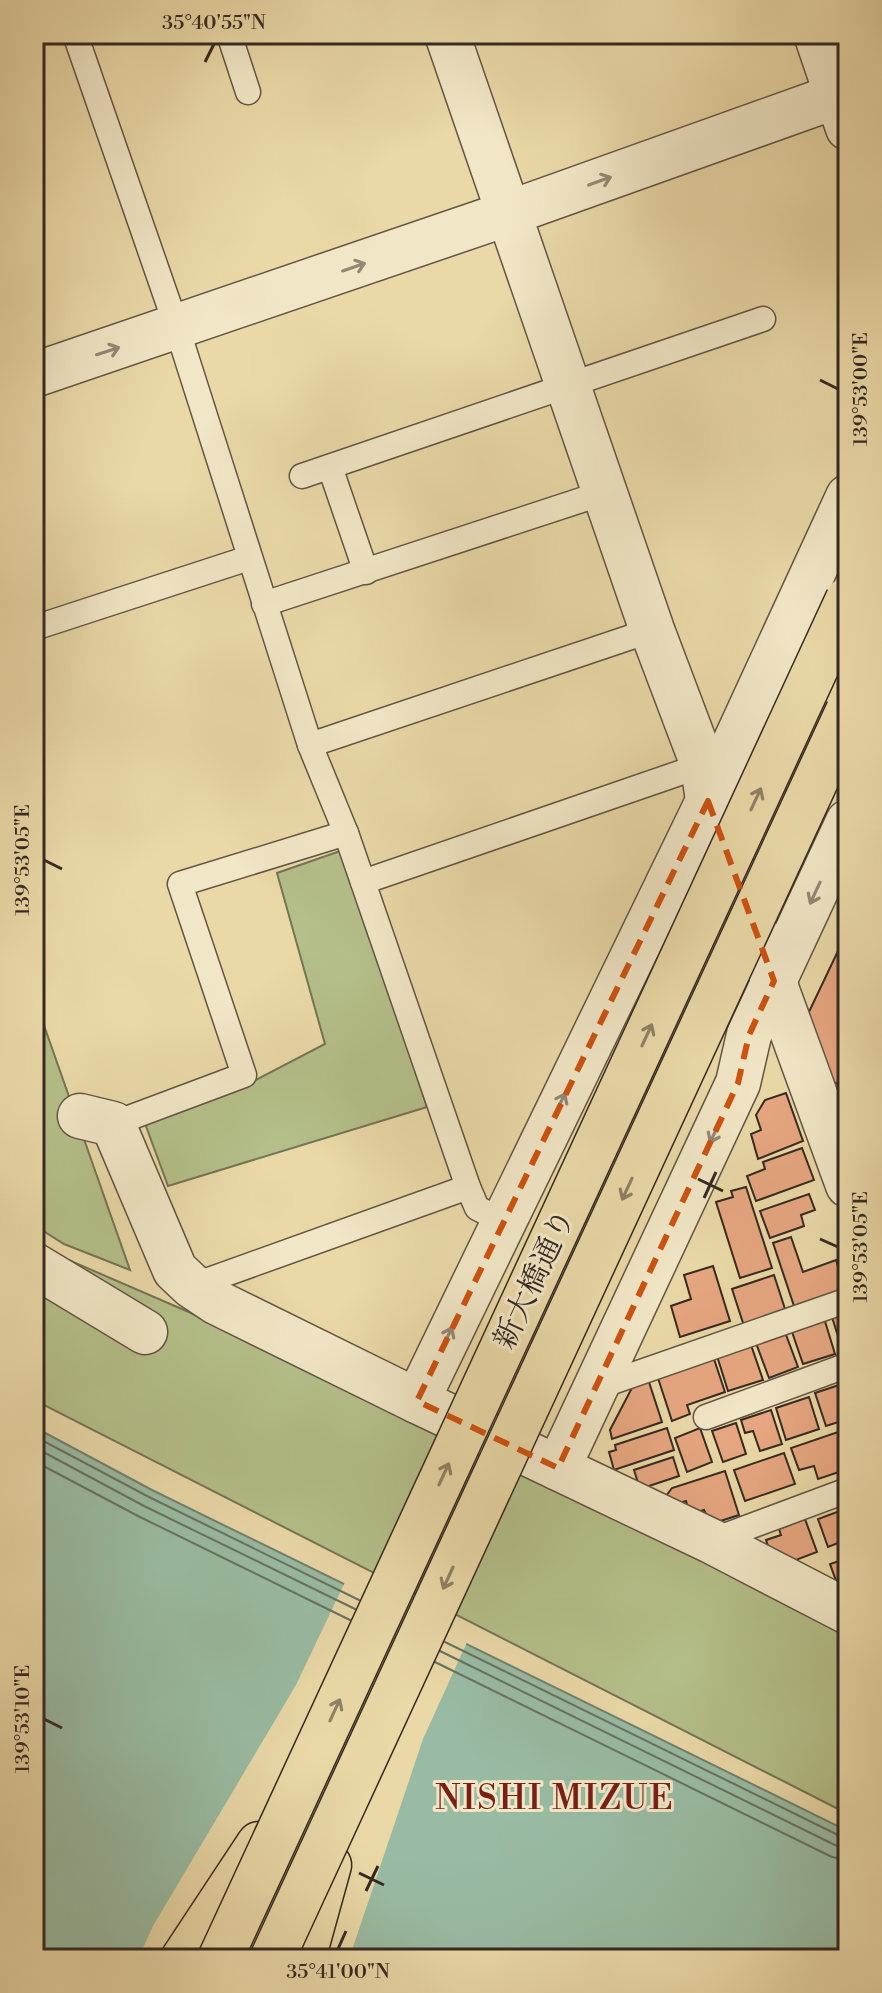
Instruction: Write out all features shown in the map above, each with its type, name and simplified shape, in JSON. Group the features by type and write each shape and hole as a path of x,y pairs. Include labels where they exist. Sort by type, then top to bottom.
{"main road":[{"name":"新大橋通り","path":"220,1959 848,599"},
{"name":"新大橋通り","path":"272,1959 848,711"},
{"path":"183,1959 308,1769"},
{"path":"303,1959 350,1789"}],"street":[{"path":"447,34 705,783 848,1185"},
{"path":"34,375 509,213 844,105 816,34"},
{"path":"417,1401 705,783 848,497"},
{"path":"558,1468 738,1083 749,1035 848,822"},
{"path":"97,1120 175,1270 216,1302 711,1541 848,1612"},
{"path":"34,1265 145,1332"}],"lane":[{"path":"75,34 177,328 310,745 346,833 468,1187 477,1208 503,1221"},
{"path":"229,34 248,92"},
{"path":"302,476 763,319"},
{"path":"330,467 366,572"},
{"path":"264,604 606,492"},
{"path":"34,628 249,558"},
{"path":"310,745 652,630"},
{"path":"363,882 705,783"},
{"path":"97,1120 244,1075 180,884 346,833"},
{"path":"192,1286 468,1187"},
{"path":"595,1388 848,1300"},
{"path":"706,1417 848,1365"},
{"path":"711,1541 848,1490"}],"highlighted area":[{"path":"708,801 774,981 749,1035 738,1083 558,1468 417,1401"}],"shaded area":[{"path":"343,850 427,1107 168,1186 143,1118 242,1087 325,1044 277,873"},
{"path":"34,997 130,1270 64,1244 34,1225"},
{"path":"34,1245 191,1313 848,1632 848,1814 34,1400"}],"water":[{"path":"34,1427 152,1490 848,1831 848,1959 34,1959"}],"pier":[{"path":"346,1580 468,1640 423,1739 349,1959 138,1959 153,1926 296,1685"}],"building":[{"path":"848,930 848,1099 837,1093 840,1085 829,1080 807,1016"},
{"path":"786,1093 803,1141 758,1159 751,1134 761,1130 756,1115 765,1100"},
{"path":"802,1148 814,1180 756,1201 747,1176 765,1169 763,1162"},
{"path":"746,1187 772,1268 740,1278 716,1202 733,1197 731,1191"},
{"path":"809,1194 815,1210 801,1215 804,1226 770,1238 760,1211"},
{"path":"791,1237 803,1272 836,1260 846,1291 795,1309 773,1243"},
{"path":"713,1266 730,1321 680,1337 671,1306 691,1299 684,1275"},
{"path":"774,1275 786,1312 744,1326 732,1289"},
{"path":"848,1313 848,1344 841,1346 832,1317"},
{"path":"824,1318 835,1354 803,1364 791,1329"},
{"path":"785,1332 798,1367 769,1378 756,1343"},
{"path":"751,1345 763,1380 728,1391 717,1356"},
{"path":"713,1356 725,1392 687,1405 690,1414 672,1421 657,1375"},
{"path":"648,1379 662,1422 612,1439 610,1430 635,1382"},
{"path":"845,1383 848,1419 826,1426 815,1393"},
{"path":"809,1397 819,1429 786,1440 776,1408"},
{"path":"771,1410 782,1444 760,1451 753,1431 745,1433 741,1420"},
{"path":"736,1423 746,1454 723,1462 712,1431"},
{"path":"667,1428 674,1450 614,1470 609,1452 616,1450 615,1445"},
{"path":"700,1428 712,1462 687,1472 675,1438"},
{"path":"841,1431 848,1452 848,1469 818,1479 814,1466 799,1470 791,1448"},
{"path":"784,1453 795,1484 745,1501 734,1470"},
{"path":"673,1457 679,1476 640,1489 634,1470"},
{"path":"725,1471 739,1515 711,1524 704,1510 690,1514 686,1501 679,1503 666,1496 672,1488"},
{"path":"848,1508 848,1539 828,1547 818,1519"},
{"path":"805,1519 817,1552 788,1563 771,1555 766,1540 781,1535 779,1529"},
{"path":"848,1558 848,1592 838,1586 830,1564"}],"district":[{"name":"NISHI MIZUE","path":"555,1797"}]}
